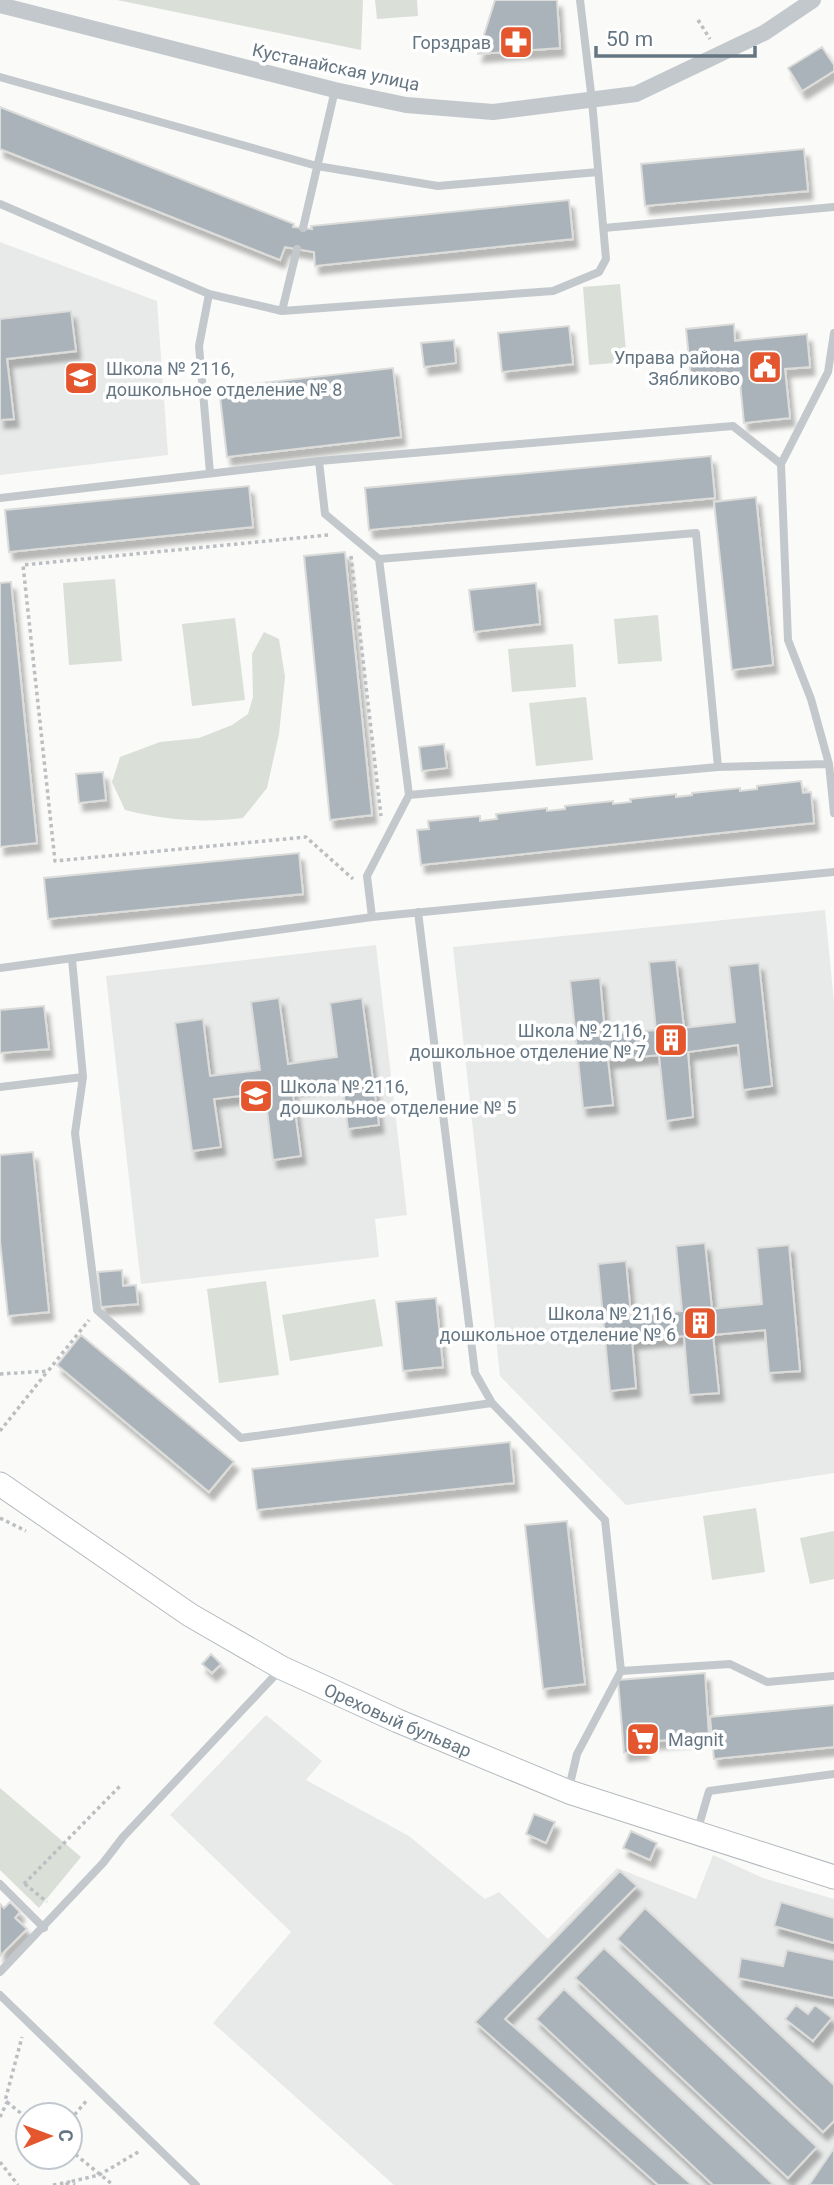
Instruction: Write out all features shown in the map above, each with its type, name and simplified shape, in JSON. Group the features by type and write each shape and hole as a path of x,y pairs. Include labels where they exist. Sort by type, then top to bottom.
{"street":[{"name":"Кустанайская улица","path":"0,5 335,90 406,105 493,112 636,94 764,33 813,0"},
{"name":"Ореховый бульвар","path":"0,1483 190,1615 282,1668 398,1721 569,1792 834,1877"}],"lane":[{"path":"0,204 209,294 282,311 553,291 599,272 606,259 580,0"},
{"path":"0,77 317,166 438,186 598,172"},
{"path":"303,228 335,90"},
{"path":"604,228 834,207"},
{"path":"282,311 297,249"},
{"path":"209,294 199,346 210,473"},
{"path":"834,333 828,372 781,464 788,640 811,699 829,764 834,813"},
{"path":"0,498 319,461 733,426 781,464"},
{"path":"319,461 325,514 379,559 409,795 367,876 372,917"},
{"path":"379,559 696,534 718,767"},
{"path":"409,795 718,767 829,764"},
{"path":"0,968 372,917 834,872"},
{"path":"418,912 475,1373 492,1403 605,1520 621,1671 576,1754 569,1792"},
{"path":"72,959 83,1077 75,1133 97,1310 241,1438 492,1403"},
{"path":"0,1087 83,1077"},
{"path":"621,1671 730,1664 767,1682 834,1676"},
{"path":"0,1972 44,1928 123,1837 282,1668"},
{"path":"697,1833 709,1791 834,1774"},
{"path":"0,1884 44,1928"},
{"path":"0,1995 196,2185"}],"path":[{"path":"369,894 306,837 55,861 23,565 348,533 384,842"},
{"path":"0,1431 97,1310"},
{"path":"0,1374 48,1371"},
{"path":"0,1518 25,1531"},
{"path":"11,1894 25,1884 121,1786"},
{"path":"25,1884 46,1902 55,1900"},
{"path":"0,2117 22,2036"},
{"path":"84,2104 88,2099"},
{"path":"53,2185 99,2175 142,2150"},
{"path":"0,2162 18,2185"},
{"path":"84,2162 113,2185"},
{"path":"68,2183 75,2185"}],"shaded area":[{"path":"117,0 363,0 361,50"},
{"path":"375,0 417,0 418,16 377,19"},
{"name":"Школа № 2116, дошкольное отделение № 8","path":"0,242 157,301 168,455 0,475"},
{"path":"620,284 627,362 589,365 583,287"},
{"path":"115,579 122,661 69,665 63,583"},
{"path":"658,615 662,661 618,664 614,619"},
{"path":"235,618 245,700 192,706 182,624"},
{"path":"264,632 279,639 285,677 279,734 267,788 243,818 184,820 125,810 112,782 120,757 160,742 199,738 232,725 248,714 253,697 252,654"},
{"path":"573,644 576,687 512,692 508,649"},
{"path":"586,697 593,760 536,766 529,703"},
{"path":"825,910 834,1002 834,1473 626,1505 500,1376 453,947"},
{"name":"Школа № 2116, дошкольное отделение № 5","path":"376,945 407,1215 375,1219 379,1257 141,1284 106,976"},
{"path":"266,1281 279,1375 219,1383 207,1289"},
{"path":"375,1299 383,1346 290,1361 282,1315"},
{"path":"756,1508 765,1572 712,1580 703,1516"},
{"path":"834,1531 834,1579 810,1584 800,1538"},
{"path":"266,1715 322,1761 306,1780 409,1836 485,1899 499,1892 548,1939 617,1868 696,1899 713,1855 763,1878 834,1899 834,2185 394,2185 213,2023 291,1932 170,1815"},
{"path":"0,1788 81,1857 39,1908 0,1870"}],"building":[{"path":"495,0 557,0 560,48 478,54"},
{"path":"822,47 834,65 834,71 802,91 788,68"},
{"path":"0,107 294,224 293,227 312,229 311,226 569,200 573,239 315,266 314,252 285,247 280,260 0,149"},
{"path":"804,149 808,191 645,206 641,164"},
{"path":"71,311 76,351 7,359 14,419 0,420 0,319"},
{"path":"734,324 735,341 807,334 810,367 785,369 790,418 744,423 739,372 691,377 686,329"},
{"path":"569,326 573,364 502,372 498,333"},
{"path":"454,340 456,363 424,367 421,343"},
{"path":"393,368 401,437 227,457 219,388"},
{"path":"711,456 715,498 369,530 365,488"},
{"path":"249,486 253,527 9,552 5,510"},
{"path":"756,497 773,665 732,670 714,502"},
{"path":"345,552 372,815 330,820 304,556"},
{"path":"11,582 37,843 0,847 0,583"},
{"path":"536,583 540,624 474,632 469,590"},
{"path":"444,744 447,768 422,771 419,747"},
{"path":"103,772 106,800 79,803 76,774"},
{"path":"801,781 803,793 811,792 814,823 421,865 417,830 429,829 428,821 480,816 480,821 497,819 496,814 547,808 547,811 565,809 565,806 613,801 613,804 631,802 630,799 676,794 676,797 740,788 740,791 757,789 757,786"},
{"path":"299,853 303,894 48,919 44,878"},
{"name":"Школа № 2116, дошкольное отделение № 7","path":"676,960 684,1028 735,1022 729,966 759,963 772,1086 743,1090 738,1045 688,1052 693,1117 666,1121 659,1055 608,1060 613,1105 583,1108 570,981 600,978 605,1034 656,1030 649,962"},
{"path":"279,998 288,1064 337,1057 330,1003 362,998 379,1125 348,1129 342,1081 292,1088 301,1156 273,1160 265,1093 214,1099 221,1147 192,1151 175,1023 203,1019 210,1076 260,1070 251,1002"},
{"path":"44,1006 49,1049 0,1053 0,1010"},
{"path":"33,1152 49,1312 8,1316 0,1241 0,1155"},
{"name":"Школа № 2116, дошкольное отделение № 6","path":"705,1243 712,1309 762,1304 757,1248 789,1245 800,1371 769,1373 765,1330 713,1335 719,1393 689,1395 684,1336 632,1341 636,1388 610,1391 598,1264 626,1261 631,1316 682,1311 676,1246"},
{"path":"122,1270 123,1286 136,1285 138,1304 101,1307 98,1272"},
{"path":"436,1298 443,1367 403,1371 396,1302"},
{"path":"81,1335 234,1462 209,1492 57,1365"},
{"path":"510,1442 514,1483 257,1510 252,1469"},
{"path":"567,1521 585,1684 543,1689 525,1525"},
{"path":"211,1654 221,1664 212,1673 202,1664"},
{"path":"705,1673 709,1737 643,1742 644,1751 624,1753 618,1680"},
{"path":"834,1705 834,1747 714,1759 710,1717"},
{"path":"534,1814 555,1822 546,1843 526,1834"},
{"path":"631,1831 657,1843 650,1860 623,1848"},
{"path":"620,1871 637,1886 505,2019 692,2185 658,2185 475,2022"},
{"path":"10,1902 20,1912 15,1918 27,1929 0,1956 0,1904 4,1908"},
{"path":"781,1902 834,1918 834,1943 774,1926"},
{"path":"645,1908 834,2085 834,2121 823,2132 617,1939"},
{"path":"604,1948 817,2147 788,2178 575,1978"},
{"path":"787,1950 834,1960 834,1998 738,1978 741,1958 783,1966"},
{"path":"564,1989 774,2185 713,2185 536,2019"},
{"path":"796,2005 808,2014 815,2005 832,2018 813,2041 785,2019"},
{"path":"834,2148 834,2185 809,2185"}],"place":[{"name":"Горздрав","path":"516,42"},
{"name":"Управа района Зябликово","path":"765,367"},
{"name":"Школа № 2116, дошкольное отделение № 8","path":"81,378"},
{"name":"Школа № 2116, дошкольное отделение № 7","path":"671,1040"},
{"name":"Школа № 2116, дошкольное отделение № 5","path":"256,1096"},
{"name":"Школа № 2116, дошкольное отделение № 6","path":"700,1323"},
{"name":"Magnit","path":"643,1739"}]}
